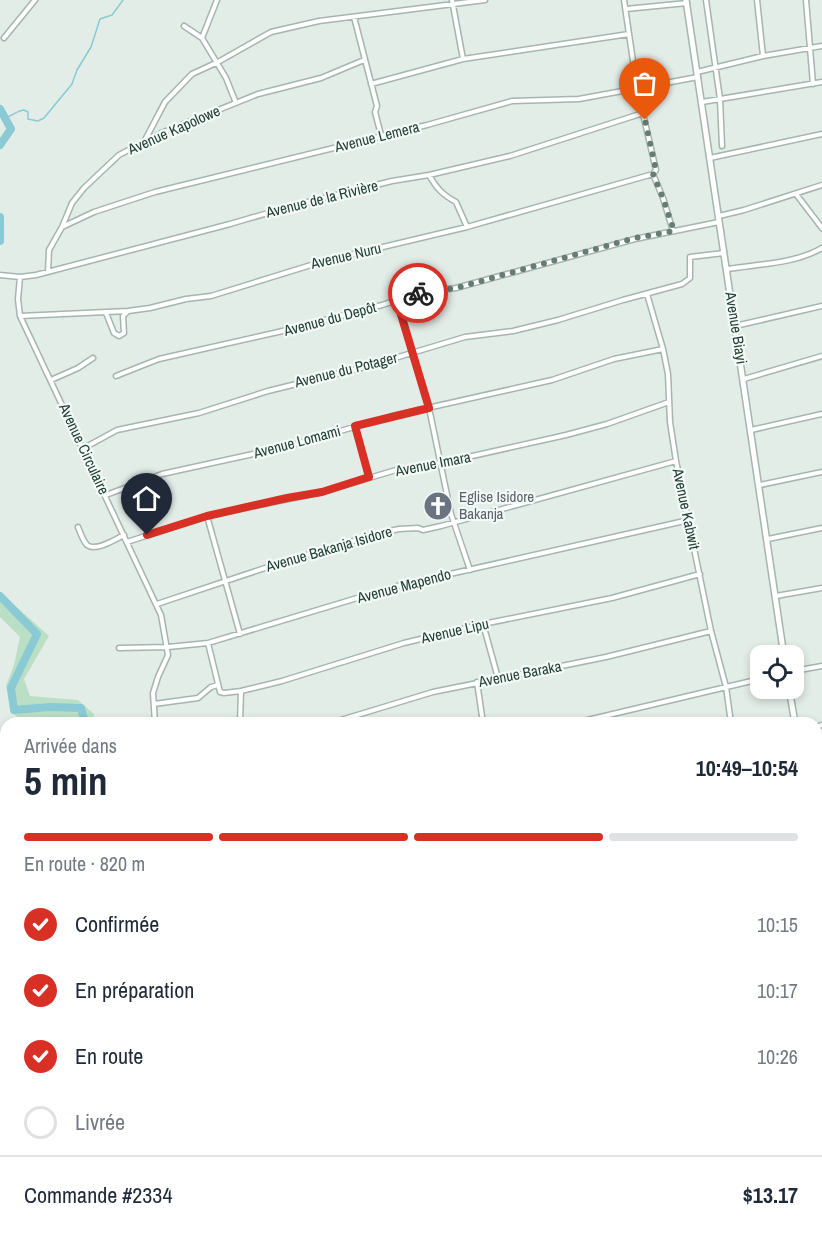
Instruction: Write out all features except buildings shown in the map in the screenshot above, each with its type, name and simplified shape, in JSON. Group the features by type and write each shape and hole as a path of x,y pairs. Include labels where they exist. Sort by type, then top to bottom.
{"street":[{"path":"4,38 35,0"},
{"path":"202,38 217,0"},
{"path":"145,140 155,118 174,91 192,74 218,62 260,37 278,30 319,21 452,2 485,0"},
{"path":"624,0 637,88 656,170 653,174 674,231"},
{"path":"706,0 720,99 722,146"},
{"path":"757,0 763,56"},
{"path":"806,0 813,84"},
{"path":"452,2 463,59"},
{"path":"626,9 686,2"},
{"name":"Avenue Biayi","path":"686,2 783,645"},
{"path":"354,17 377,106 375,112 381,135"},
{"path":"184,26 202,38 218,62 236,103"},
{"path":"370,84 463,59 629,34"},
{"name":"Avenue Lemera","path":"62,227 94,212 145,195 427,125 512,100 579,99 698,74 763,56 822,46"},
{"name":"Avenue Kapolowe","path":"48,272 49,250 77,195 119,155 145,140 258,94 321,78 364,60"},
{"path":"702,102 822,82"},
{"name":"Avenue de la Rivière","path":"0,275 20,277 48,272 292,206 392,181 429,176 510,156 643,113"},
{"path":"710,158 822,134"},
{"name":"Avenue Nuru","path":"106,313 211,296 324,261 467,227 653,174"},
{"path":"429,176 436,189 456,202 467,227"},
{"name":"Avenue du Depôt","path":"116,376 159,359 287,330 397,301 419,292 456,288 635,238 719,219 822,185"},
{"path":"796,194 822,228"},
{"path":"727,269 783,262 808,256 822,248"},
{"name":"Avenue du Potager","path":"84,448 117,430 199,413 268,390 465,337 513,331 558,320 687,282 692,272 690,257 724,253"},
{"name":"Avenue Circulaire","path":"20,277 18,299 20,316 84,448 163,621 168,656 154,687 155,717"},
{"name":"Avenue Kabwit","path":"647,294 668,374 676,461 711,631 726,687 730,717"},
{"path":"397,301 429,408 454,523 470,570"},
{"path":"735,326 822,306"},
{"path":"20,316 106,313 114,333 119,336 124,333 123,316 128,311"},
{"name":"Avenue Lomami","path":"106,495 162,474 285,447 355,426 429,408 552,381 614,359 663,349"},
{"path":"744,379 822,356"},
{"path":"51,380 78,368 93,358"},
{"name":"Avenue Imara","path":"127,542 207,516 322,492 369,477 529,444 607,424 669,402"},
{"path":"751,430 822,414"},
{"path":"355,426 369,477"},
{"name":"Avenue Bakanja Isidore","path":"157,604 226,580 389,531 412,528 423,530 454,523 676,461"},
{"path":"760,485 822,472"},
{"path":"207,516 240,634"},
{"name":"Avenue Mapendo","path":"119,648 208,643 397,586 689,520"},
{"path":"78,527 84,540 91,546 97,547 124,535"},
{"path":"768,539 822,528"},
{"name":"Avenue Lipu","path":"218,685 222,693 241,691 282,681 404,643 483,624 612,598 700,574"},
{"path":"776,596 822,588"},
{"path":"483,624 498,678"},
{"name":"Avenue Baraka","path":"351,717 433,692 606,657 711,631"},
{"path":"154,704 198,698 218,685 208,643"},
{"path":"804,669 822,666"},
{"path":"600,717 750,681"},
{"path":"477,682 482,717"},
{"path":"240,717 241,691"},
{"path":"791,699 794,717"}],"green space":[{"path":"0,592 49,636 24,679 30,696 78,700 94,714 93,717 17,717 11,712 6,686 14,665 20,637 0,617"}],"waterway":[{"path":"5,118 24,110 28,112 28,119 38,121 44,118 72,84 77,70 91,47 100,19 112,15 123,0"},
{"path":"0,109 11,129 0,145"},
{"path":"0,217 0,241"},
{"path":"0,596 37,634 11,688 14,710 50,707 81,708 83,717"}],"way so far":[{"path":"418,293 456,288 635,238 674,231 653,174 656,170 645,120"}],"place":[{"name":"Eglise Isidore Bakanja","path":"438,506"}],"route":[{"path":"147,535 207,516 322,492 369,477 355,426 429,408 397,301 418,293"}]}
